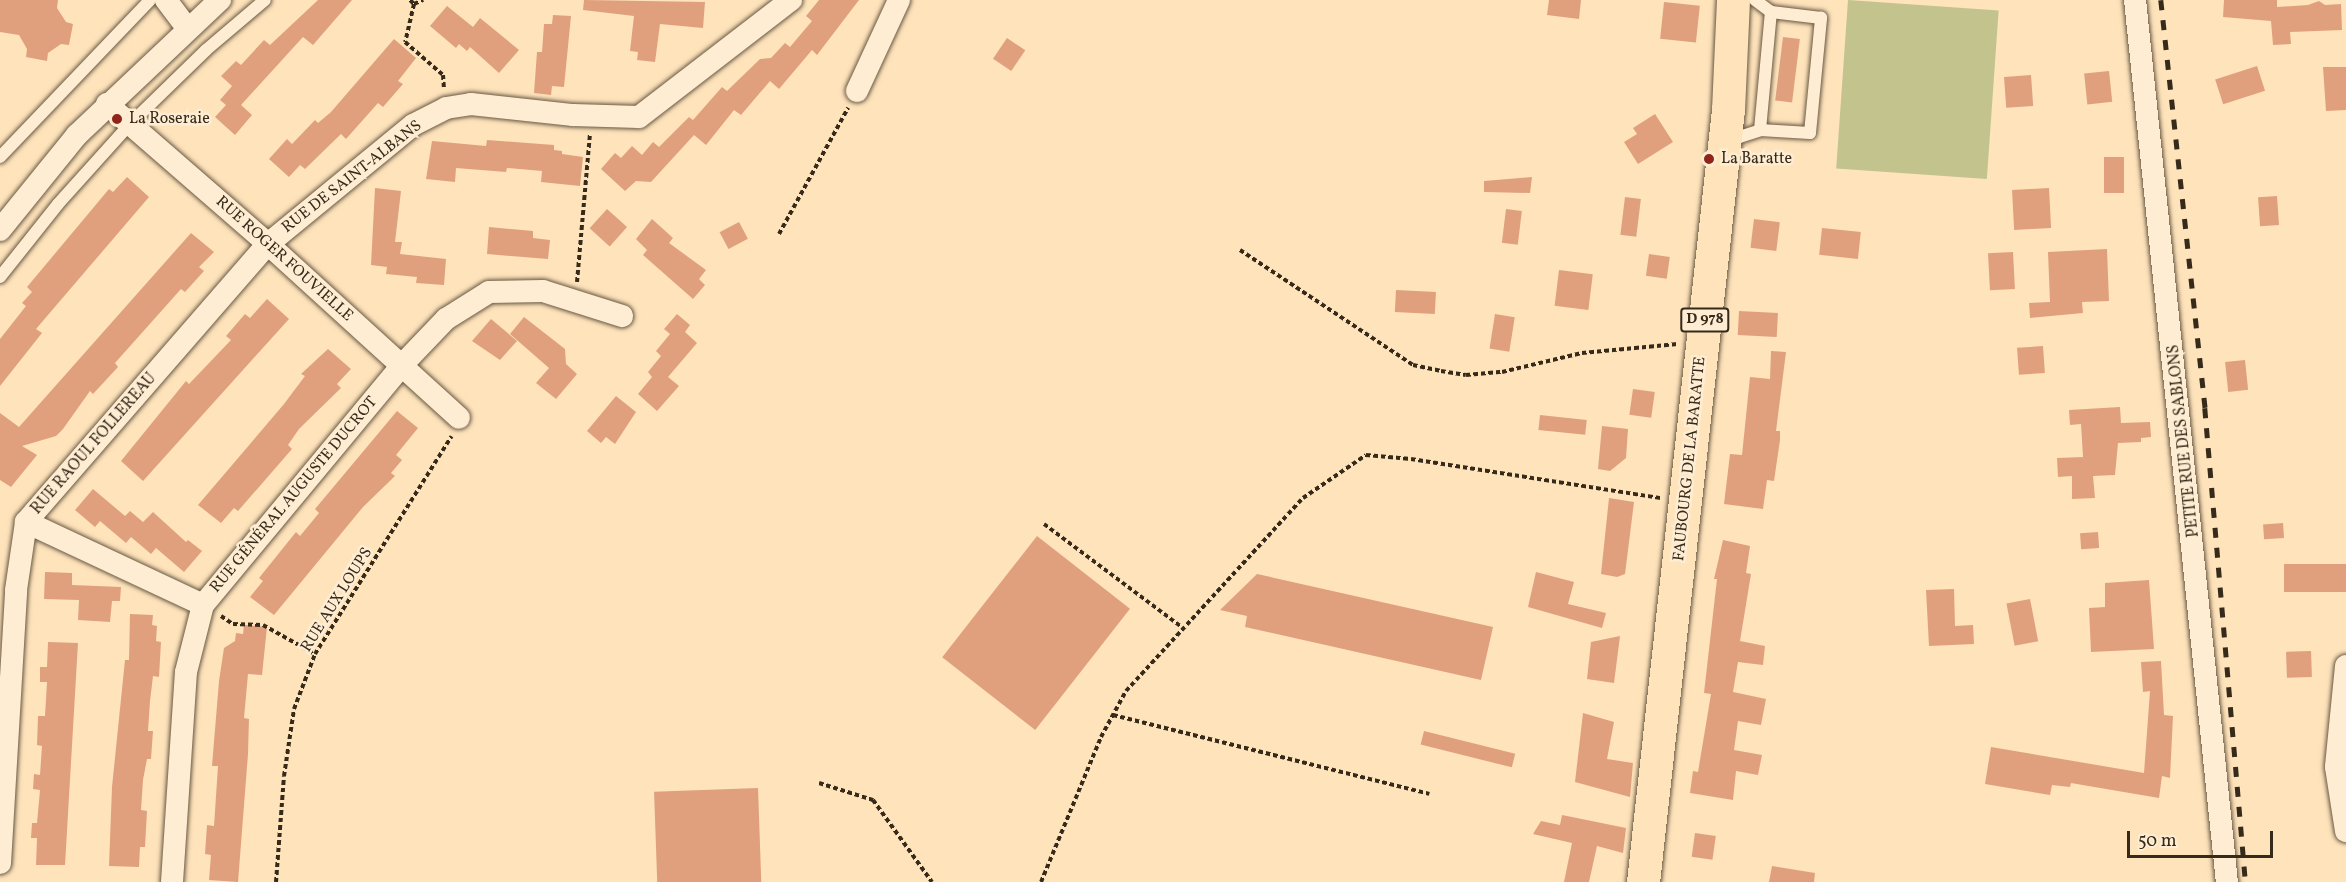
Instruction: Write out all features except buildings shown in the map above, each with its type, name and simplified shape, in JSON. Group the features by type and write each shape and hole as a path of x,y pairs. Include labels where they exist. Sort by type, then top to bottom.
{"main road":[{"name":"FAUBOURG DE LA BARATTE","path":"1643,882 1724,142 1733,0"}],"street":[{"path":"166,0 188,29"},
{"path":"0,230 77,135 107,104 220,0"},
{"name":"RUE DE SAINT-ALBANS","path":"268,244 413,124 446,108 471,104 591,116 639,117 791,0"},
{"path":"857,91 899,0"},
{"name":"PETITE RUE DES SABLONS","path":"2136,0 2227,882"},
{"name":"RUE ROGER FOUVIELLE","path":"107,104 268,244 459,418"},
{"name":"RUE RAOUL FOLLEREAU","path":"0,862 16,590 26,522 268,244"},
{"name":"RUE GÉNÉRAL AUGUSTE DUCROT","path":"172,882 186,672 203,605 402,364 446,319 489,292 543,291 622,316"},
{"path":"26,522 203,605"},
{"path":"2346,666 2336,767 2346,831"}],"lane":[{"path":"0,157 150,0"},
{"path":"0,277 58,204 130,124 206,50 265,0"},
{"path":"1724,142 1760,130 1810,133 1821,18 1771,12 1755,0"},
{"path":"1760,130 1771,12"}],"path":[{"path":"423,0 412,2 405,42 443,75 446,108"},
{"path":"780,234 857,91"},
{"path":"575,302 591,116"},
{"path":"1240,250 1413,365 1441,371 1466,375 1502,372 1582,353 1702,342"},
{"name":"RUE AUX LOUPS","path":"276,882 284,776 294,709 315,654 428,478 459,418"},
{"path":"1041,882 1113,715 1126,691 1303,498 1366,455 1411,459 1685,502"},
{"path":"1044,524 1183,628"},
{"path":"203,605 233,624 263,625 315,654"},
{"path":"1113,715 1429,794"},
{"path":"819,783 873,800 932,882"}],"green space":[{"path":"1848,0 1999,11 1987,179 1836,169"}],"railway":[{"path":"2161,0 2205,408 2246,882"}],"place":[{"name":"La Roseraie","path":"117,119"},
{"name":"La Baratte","path":"1709,159"}]}
